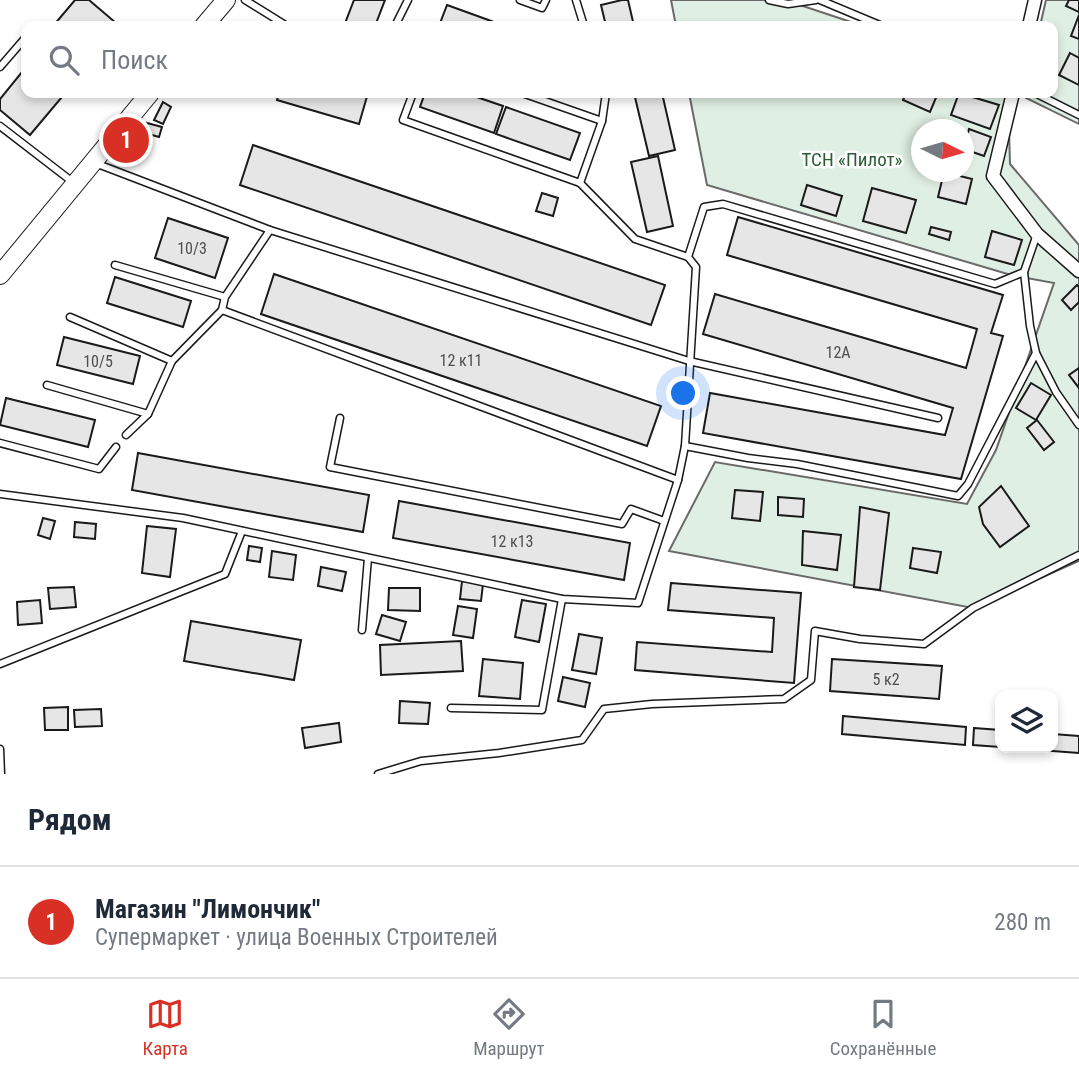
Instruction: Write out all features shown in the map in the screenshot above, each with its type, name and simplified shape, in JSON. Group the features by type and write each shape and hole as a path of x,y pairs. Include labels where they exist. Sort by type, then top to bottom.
{"main road":[{"path":"208,21 226,0"},
{"path":"0,275 146,98"}],"street":[{"path":"1030,21 1035,0"},
{"path":"1012,98 993,176 1037,234 1079,271"}],"lane":[{"path":"245,0 279,21"},
{"path":"398,21 408,0"},
{"path":"520,0 542,8 546,0"},
{"path":"576,0 582,21"},
{"path":"769,0 788,4 818,0 870,21"},
{"path":"0,67 21,43"},
{"path":"0,495 183,518 562,599 638,603 678,480 685,446 696,267 688,257 635,239 580,183 403,120 411,98"},
{"path":"536,98 602,121"},
{"path":"580,183 602,121 605,98"},
{"path":"1045,98 1079,115"},
{"path":"0,126 75,184"},
{"path":"93,163 270,230 689,361 939,418"},
{"path":"688,257 704,207 723,204 995,284 1024,272"},
{"path":"126,435 149,414 172,361 222,310 225,297 270,230"},
{"path":"1037,234 1024,272 1030,326 1036,353 1056,392 1079,425"},
{"path":"115,265 225,297"},
{"path":"222,310 678,480"},
{"path":"71,317 172,361"},
{"path":"685,446 797,464 958,496 968,484 1036,353"},
{"path":"47,385 149,414"},
{"path":"340,418 330,467 622,524 631,509 664,521"},
{"path":"0,443 99,469 116,447"},
{"path":"0,664 225,574 242,531"},
{"path":"378,774 421,761 499,753 582,740 604,709 652,704 784,699 811,680 814,631 860,639 924,644 973,608 1079,555"},
{"path":"362,631 368,558"},
{"path":"452,708 542,710 562,599"},
{"path":"0,749 1,774"}],"green space":[{"path":"671,0 785,0 848,21 675,21"},
{"path":"1046,0 1079,0 1079,124 1026,98 1058,98 1058,21 1041,21"},
{"name":"ТСН «Пилот»","path":"690,98 1008,98 1010,164 1079,245 1079,561 973,608 669,551 715,462 967,504 996,450 1054,283 1011,275 707,185"}],"building":[{"path":"75,0 89,0 114,21 57,21"},
{"path":"354,0 385,0 377,21 346,21"},
{"path":"628,0 633,21 605,21 601,5"},
{"path":"1069,0 1079,0 1079,12 1066,6"},
{"path":"447,5 491,21 441,21"},
{"path":"1079,15 1079,39 1071,36"},
{"path":"1070,53 1079,58 1079,85 1059,75"},
{"path":"21,73 21,98 61,98 30,135 0,110 0,99"},
{"path":"278,98 367,98 359,124"},
{"path":"423,98 480,98 503,106 494,133 420,107"},
{"path":"635,98 663,98 675,150 649,156"},
{"path":"904,98 936,98 930,112 903,100"},
{"path":"957,98 976,98 999,105 990,129 974,123 974,119 951,115"},
{"path":"163,102 171,107 163,124 154,120"},
{"path":"506,107 580,133 570,160 496,134"},
{"path":"147,123 162,127 159,137 145,133"},
{"path":"974,131 991,137 984,156 974,152"},
{"path":"126,135 133,141 124,150 118,144"},
{"path":"138,135 151,139 148,149 135,146"},
{"path":"253,145 665,285 651,325 240,185"},
{"path":"658,156 673,226 647,232 631,162"},
{"path":"942,182 971,182 966,204 938,197"},
{"path":"807,185 842,196 836,216 801,205"},
{"path":"872,188 916,200 906,233 863,221"},
{"path":"542,193 558,198 553,216 536,211"},
{"path":"738,217 1003,295 991,333 1003,336 961,479 703,433 710,393 945,435 953,408 703,334 715,294 966,368 977,329 727,255"},
{"path":"168,218 228,238 215,278 155,258"},
{"path":"931,227 951,232 949,240 929,234"},
{"path":"992,231 1022,240 1014,265 985,257"},
{"path":"274,274 661,406 647,446 261,314"},
{"path":"115,277 191,301 183,327 107,303"},
{"path":"1077,285 1079,302 1071,310 1062,300"},
{"path":"64,337 140,356 133,384 57,365"},
{"path":"1079,368 1079,388 1069,375"},
{"path":"1031,383 1051,395 1036,420 1016,408"},
{"path":"6,398 95,420 88,447 0,425"},
{"path":"1037,420 1054,442 1044,450 1027,428"},
{"path":"138,453 369,495 363,532 132,490"},
{"path":"1001,486 1029,526 1000,547 983,524 979,507"},
{"path":"735,490 763,492 760,521 732,518"},
{"path":"778,497 804,499 803,517 778,515"},
{"path":"399,501 630,543 624,580 393,538"},
{"path":"860,507 889,513 880,590 854,587"},
{"path":"43,518 55,521 50,539 38,535"},
{"path":"75,522 96,524 95,539 74,537"},
{"path":"147,526 176,529 170,577 142,573"},
{"path":"803,531 841,535 837,570 802,565"},
{"path":"249,546 262,548 260,562 247,560"},
{"path":"913,548 941,552 937,573 910,568"},
{"path":"272,551 296,555 293,580 269,577"},
{"path":"321,567 346,572 342,591 318,586"},
{"path":"462,581 483,584 481,601 460,599"},
{"path":"671,583 801,593 794,683 635,670 637,642 772,652 774,618 668,610"},
{"path":"74,587 76,607 50,609 48,588"},
{"path":"389,588 420,588 420,611 388,610"},
{"path":"40,600 42,623 18,625 17,602"},
{"path":"522,600 546,604 539,642 515,637"},
{"path":"458,606 477,609 473,638 453,635"},
{"path":"382,615 406,622 400,641 376,634"},
{"path":"191,621 301,640 294,680 184,661"},
{"path":"579,634 602,638 596,674 572,670"},
{"path":"461,641 463,671 381,675 380,645"},
{"path":"483,659 523,663 520,699 479,696"},
{"path":"832,659 942,666 939,699 830,691"},
{"path":"563,677 590,683 585,707 558,701"},
{"path":"400,701 430,703 428,724 399,723"},
{"path":"68,707 68,730 45,730 44,708"},
{"path":"101,709 102,726 75,727 74,710"},
{"path":"843,716 966,727 965,745 842,734"},
{"path":"339,723 341,742 305,748 302,728"},
{"path":"974,728 995,730 995,747 973,745"},
{"path":"1058,734 1079,736 1079,753 1058,751"}],"place":[{"name":"Магазин \"Лимончик\"","path":"126,140"}]}
